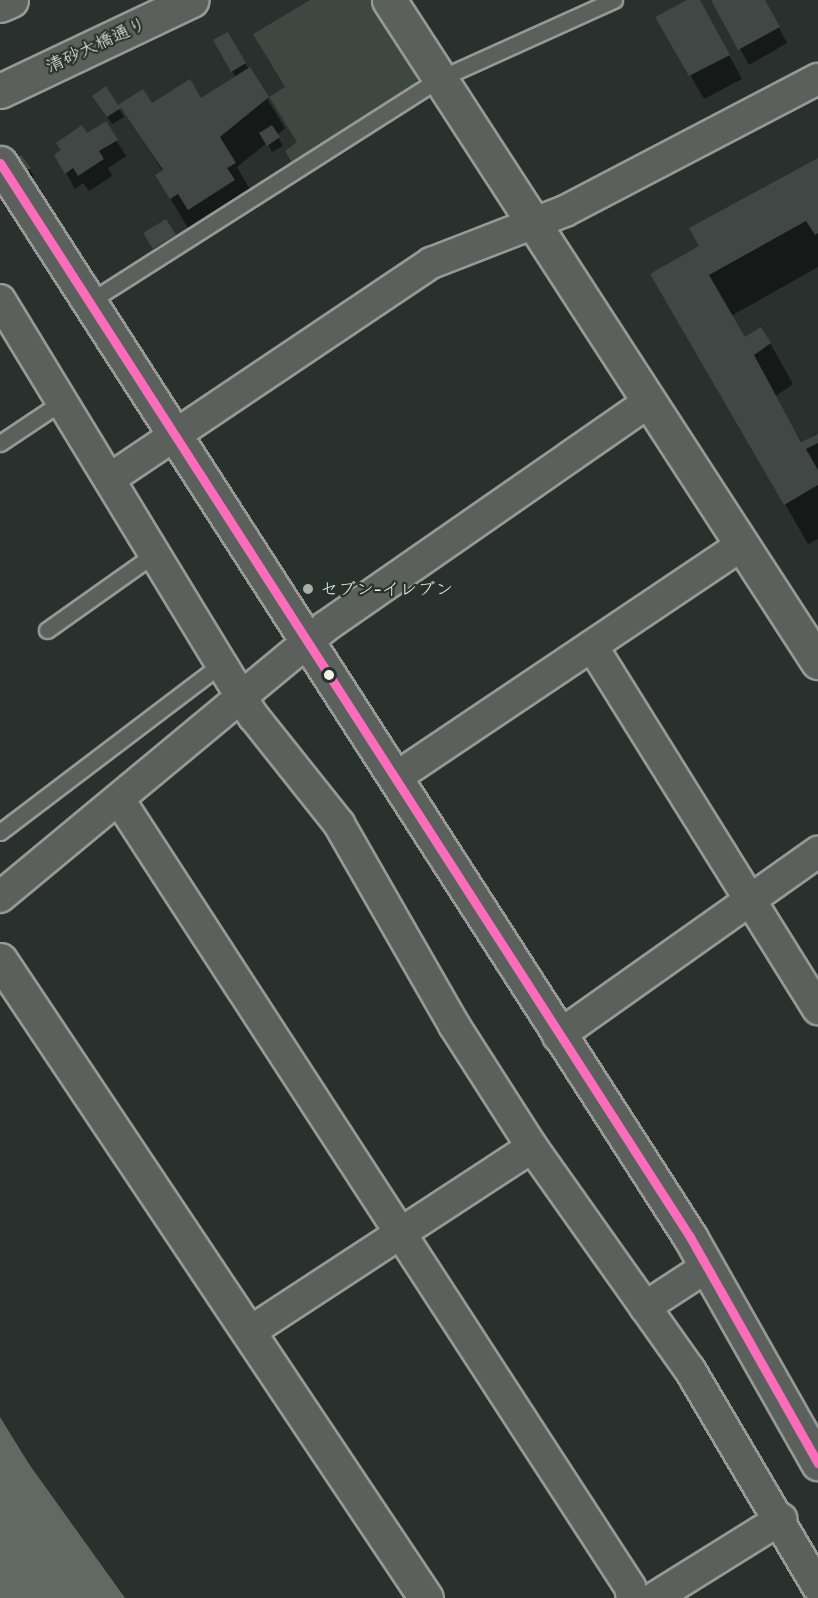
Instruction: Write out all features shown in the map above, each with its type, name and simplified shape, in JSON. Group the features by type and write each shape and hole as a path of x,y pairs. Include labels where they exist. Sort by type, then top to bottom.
{"main road":[{"path":"0,5 11,0"},
{"name":"清砂大橋通り","path":"0,91 192,0"},
{"path":"389,0 649,402 815,650"},
{"path":"0,164 558,1036 708,1266 818,1463"},
{"path":"0,960 426,1598"}],"street":[{"path":"111,478 431,263 565,210 818,79"},
{"path":"0,300 157,552 244,698 339,824 454,1025 531,1147 711,1402 781,1519 818,1587"},
{"path":"0,897 244,698 306,642 649,402"},
{"path":"395,778 743,544"},
{"path":"592,646 818,1009"},
{"path":"120,801 630,1587 632,1598"},
{"path":"558,1036 818,852"},
{"path":"248,1333 531,1147"},
{"path":"645,1308 708,1266"},
{"path":"654,1598 781,1519"}],"lane":[{"path":"88,302 441,78 614,0"},
{"path":"0,443 63,401"},
{"path":"47,630 157,552"},
{"path":"0,832 223,663"}],"shaded area":[{"path":"310,0 371,0 418,73 416,85 293,164 285,151 297,142 269,97 285,87 253,34"},
{"path":"0,1417 29,1464 125,1598 0,1598"}],"building":[{"path":"687,0 700,0 730,55 689,76 655,17"},
{"path":"711,0 765,0 780,27 738,50"},
{"path":"228,32 246,63 231,72 213,40"},
{"path":"250,67 269,97 220,137 236,163 227,168 235,180 188,210 178,194 170,199 155,175 163,170 121,108 107,117 92,96 106,86 118,105 143,89 152,103 190,79 201,98"},
{"path":"106,121 118,140 99,151 104,159 78,176 73,168 65,174 54,155 61,150 56,143 82,125 87,133"},
{"path":"272,125 280,137 267,146 259,133"},
{"path":"21,155 31,168 21,174 12,162"},
{"path":"818,158 818,233 815,235 806,221 709,275 745,337 761,327 771,343 754,355 801,442 818,434 818,443 806,449 818,470 818,485 784,505 650,274 699,246 689,228"},
{"path":"166,219 176,235 153,249 143,233"}],"transit line":[{"path":"0,163 690,1237 818,1463"}],"place":[{"name":"セブン-イレブン","path":"308,589"}]}
